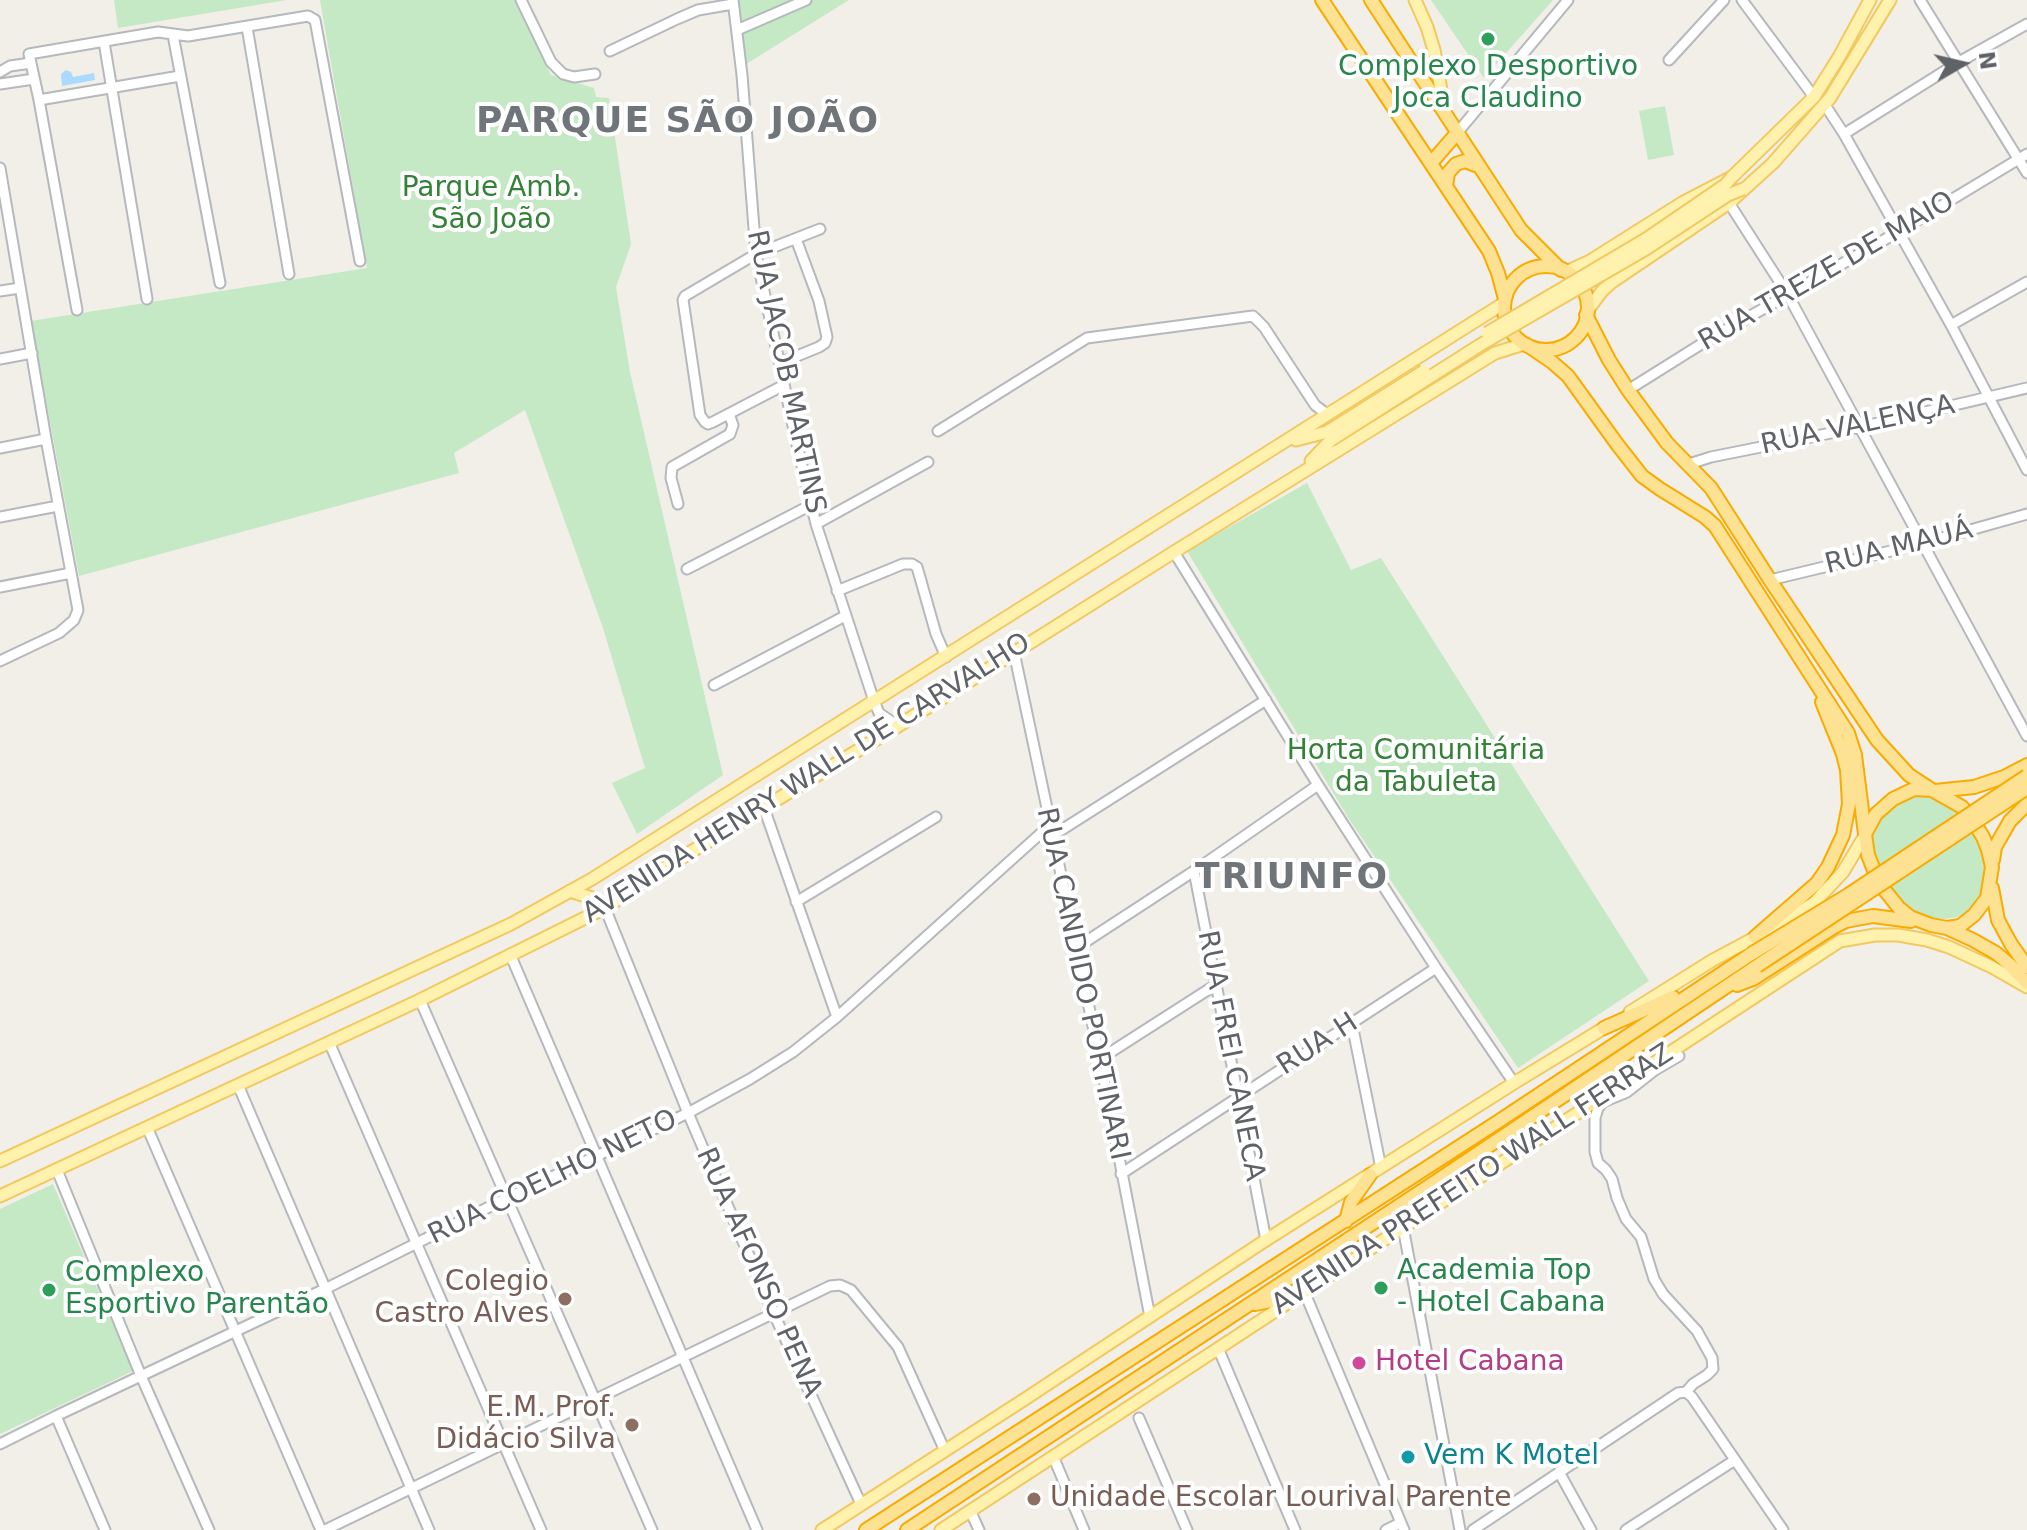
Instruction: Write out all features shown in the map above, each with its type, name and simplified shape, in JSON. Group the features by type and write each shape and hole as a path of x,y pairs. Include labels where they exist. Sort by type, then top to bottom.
{"highway":[{"path":"1322,0 1489,251 1505,301 1504,315 1515,337 1568,376 1642,476 1715,526 1852,743 1868,855 1873,870 1887,895 1899,908 1910,917 1931,925"},
{"path":"1371,0 1521,230 1578,282 1587,303 1586,318 1628,390 1667,443 1722,503 1877,740 1909,775 1962,807 1973,821 1983,837 1992,872 1998,920 2027,967"},
{"path":"1431,163 1457,133"},
{"path":"1446,186 1448,173 1456,164 1465,161 1478,166"},
{"name":"AVENIDA HENRY WALL DE CARVALHO","path":"1505,301 1520,275 1545,266 1563,271"},
{"name":"AVENIDA HENRY WALL DE CARVALHO","path":"1525,345 1538,350 1560,348 1574,340 1586,318"},
{"path":"1755,937 1817,883 1836,853 1847,819 1849,787 1843,754 1810,673"},
{"path":"1865,835 1876,814 1893,799 1914,789 1974,787 2027,765"},
{"path":"1936,842 2027,776"},
{"path":"1936,842 2027,788"},
{"path":"1947,928 1960,926 1983,906 1995,847 2010,821 2027,804"},
{"name":"AVENIDA PREFEITO WALL FERRAZ","path":"907,1530 1627,1055 1712,988 1848,895 1936,842"},
{"path":"1604,1028 1712,988 1753,979 1846,921 1873,916 1947,928 1996,953 2027,985"},
{"name":"AVENIDA PREFEITO WALL FERRAZ","path":"866,1530 1346,1221 1683,998 1712,988"},
{"path":"1588,1105 1627,1055"},
{"path":"1346,1221 1351,1202 1376,1172"},
{"path":"1248,1306 1300,1294"}],"main road":[{"path":"1415,0 1434,50 1445,114"},
{"path":"1303,471 1329,436 1510,319 1646,239 1725,185 1814,97 1870,0"},
{"path":"1586,318 1602,291 1612,282 1729,203 1773,163 1825,105 1890,0"},
{"path":"1563,271 1590,261 1682,203 1732,177"},
{"path":"1283,443 1329,436 1646,249 1728,195 1743,189"},
{"name":"AVENIDA HENRY WALL DE CARVALHO","path":"0,1161 511,924 570,891 946,657 1505,301"},
{"name":"AVENIDA HENRY WALL DE CARVALHO","path":"0,1196 420,1000 605,908 653,875 898,726 1495,353 1525,345"},
{"name":"AVENIDA PREFEITO WALL FERRAZ","path":"822,1530 1266,1240 1514,1083 1713,960 1815,902 1843,872 1865,835"},
{"path":"570,891 595,899 605,908"},
{"name":"AVENIDA PREFEITO WALL FERRAZ","path":"941,1530 1840,941 1898,935 1938,943 2027,985"}],"street":[{"path":"521,0 551,62 563,74 574,77 595,74"},
{"path":"737,30 806,0"},
{"path":"1457,133 1568,0"},
{"path":"1669,60 1724,0"},
{"path":"1742,0 1814,97"},
{"path":"1920,0 2023,156 2027,173"},
{"path":"610,51 698,10 733,2"},
{"name":"RUA JACOB MARTINS","path":"733,2 756,254 811,505 874,701 879,713 898,726"},
{"path":"77,310 29,54 158,32 188,36 312,17 317,23 360,261"},
{"path":"1844,134 1959,62 2027,24"},
{"path":"247,27 289,274"},
{"path":"173,35 220,283"},
{"path":"104,42 147,299"},
{"path":"0,72 10,66 31,63"},
{"path":"39,100 180,76"},
{"path":"0,84 34,79"},
{"path":"1825,105 1951,325 2027,470"},
{"name":"RUA TREZE DE MAIO","path":"1628,390 2023,156"},
{"path":"0,168 4,219 20,288 78,610 74,620 59,633 0,661"},
{"path":"1729,203 1788,295 2027,736"},
{"path":"784,385 713,422 705,422 700,415 683,300 756,254 820,229"},
{"path":"780,363 819,347 827,337 819,301 796,239"},
{"path":"1951,325 2027,282"},
{"path":"0,291 20,288"},
{"path":"938,431 1087,338 1253,316 1264,327 1315,405 1328,415"},
{"path":"0,359 32,353"},
{"name":"RUA VALENÇA","path":"1689,464 2027,388"},
{"path":"678,504 671,478 672,467 730,434 733,425 729,414"},
{"path":"0,448 46,439"},
{"path":"816,524 928,462"},
{"path":"687,569 811,505"},
{"path":"0,517 58,506"},
{"name":"RUA MAUÁ","path":"1770,580 1924,543 2027,514"},
{"path":"1174,552 1318,785 1514,1083"},
{"path":"837,591 903,564 917,567 936,634 946,657"},
{"path":"0,587 71,573"},
{"path":"714,685 845,616"},
{"path":"0,655 21,651"},
{"name":"RUA CANDIDO PORTINARI","path":"1014,652 1100,1059 1150,1317"},
{"path":"1052,836 1266,700"},
{"path":"1076,948 1318,785"},
{"path":"764,808 837,1017"},
{"path":"796,902 936,817"},
{"name":"RUA COELHO NETO","path":"0,1444 688,1113 773,1066 837,1017 1050,825"},
{"name":"RUA FREI CANECA","path":"1194,871 1266,1240"},
{"name":"RUA AFONSO PENA","path":"605,908 774,1314 861,1504"},
{"path":"510,954 757,1530"},
{"name":"RUA H","path":"1121,1174 1436,968"},
{"path":"1100,1059 1217,984"},
{"path":"420,1000 652,1530"},
{"path":"1352,1024 1376,1172"},
{"path":"329,1042 541,1530"},
{"path":"1473,1530 1678,1393 1686,1392 1713,1369 1712,1358 1697,1331 1663,1294 1654,1279 1641,1237 1626,1219 1612,1179 1598,1163 1595,1152 1595,1118 1602,1099 1617,1098 1679,1056"},
{"path":"238,1085 429,1530"},
{"path":"147,1127 323,1530 830,1286 840,1285 851,1290 898,1347 945,1451"},
{"path":"57,1170 141,1376 209,1530"},
{"path":"1403,1227 1460,1530"},
{"path":"1300,1294 1402,1527 1386,1530"},
{"path":"1218,1348 1295,1530"},
{"path":"1686,1392 1781,1530"},
{"path":"56,1416 105,1530"},
{"path":"1139,1418 1187,1530"},
{"path":"1053,1456 1084,1530"},
{"path":"1626,1530 1735,1460"},
{"path":"1559,1472 1591,1530"},
{"path":"970,1510 979,1530"}],"green space":[{"path":"114,0 287,0 118,28"},
{"name":"Parque Amb. São João","path":"320,0 515,0 551,75 594,88 596,97 609,98 631,244 616,287 630,372 723,775 637,834 612,783 645,768 603,628 525,410 454,453 459,473 79,576 31,321 367,268"},
{"path":"735,0 849,0 743,66"},
{"name":"Complexo Desportivo Joca Claudino","path":"1431,0 1553,0 1484,78"},
{"path":"1665,106 1674,155 1648,160 1639,111"},
{"name":"Horta Comunitária da Tabuleta","path":"1307,483 1351,570 1381,558 1649,981 1518,1068 1349,819 1187,551"},
{"path":"1927,797 1957,812 1977,839 1985,876 1982,891 1977,902 1957,917 1934,918 1913,911 1885,880 1874,854 1872,839 1881,818 1903,800"},
{"name":"Complexo Esportivo Parentão","path":"53,1184 133,1371 0,1434 0,1209"}],"water":[{"path":"66,70 73,77 94,73 95,80 62,86 61,74"}],"place":[{"name":"Complexo Desportivo Joca Claudino","path":"1488,39"},
{"name":"Academia Top - Hotel Cabana","path":"1381,1288"},
{"name":"Complexo Esportivo Parentão","path":"49,1290"},
{"name":"Colegio Castro Alves","path":"565,1299"},
{"name":"Hotel Cabana","path":"1359,1363"},
{"name":"E.M. Prof. Didácio Silva","path":"632,1425"},
{"name":"Vem K Motel","path":"1408,1457"},
{"name":"Unidade Escolar Lourival Parente","path":"1034,1499"}],"district":[{"name":"PARQUE SÃO JOÃO","path":"678,123"},
{"name":"TRIUNFO","path":"1292,879"}]}
